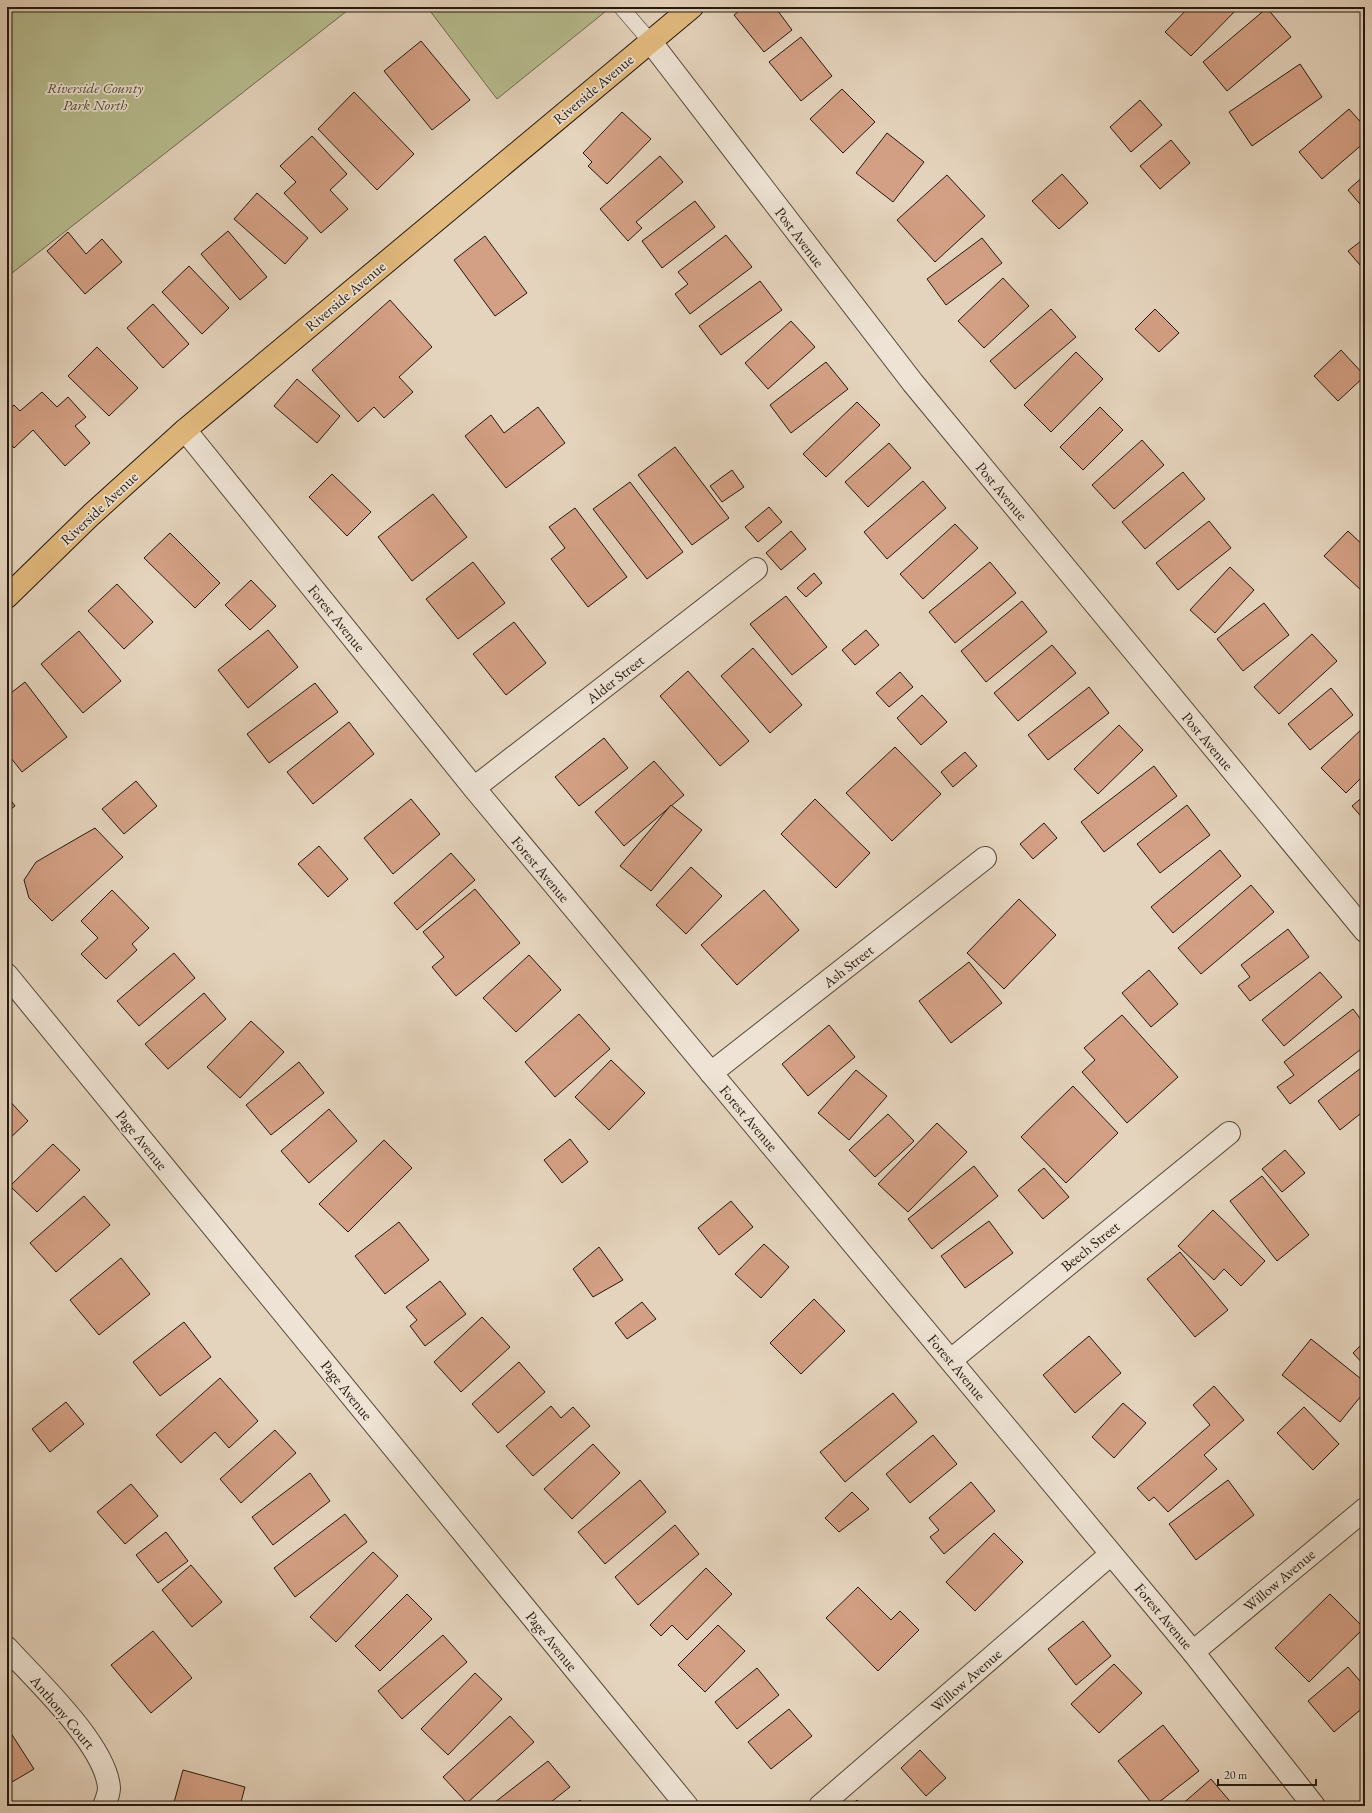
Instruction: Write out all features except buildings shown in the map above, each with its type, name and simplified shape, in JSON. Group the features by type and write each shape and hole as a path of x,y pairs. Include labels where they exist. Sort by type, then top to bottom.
{"main road":[{"name":"Riverside Avenue","path":"7,597 91,515 185,430 692,7"}],"street":[{"name":"Post Avenue","path":"650,41 913,383 1365,931"},
{"name":"Forest Avenue","path":"185,430 474,788 1193,1652 1314,1806"},
{"name":"Alder Street","path":"474,788 756,569"},
{"name":"Ash Street","path":"711,1073 986,858"},
{"name":"Page Avenue","path":"7,975 687,1806"},
{"name":"Beech Street","path":"950,1360 1229,1133"},
{"name":"Willow Avenue","path":"1193,1652 1365,1509"},
{"name":"Willow Avenue","path":"820,1806 1111,1554"},
{"name":"Anthony Court","path":"7,1648 82,1730 102,1761 109,1789 104,1806"}],"lane":[{"path":"621,7 650,41"}],"green space":[{"name":"Riverside County Park North","path":"7,7 352,7 7,277"},
{"path":"427,7 611,7 497,99"}]}
